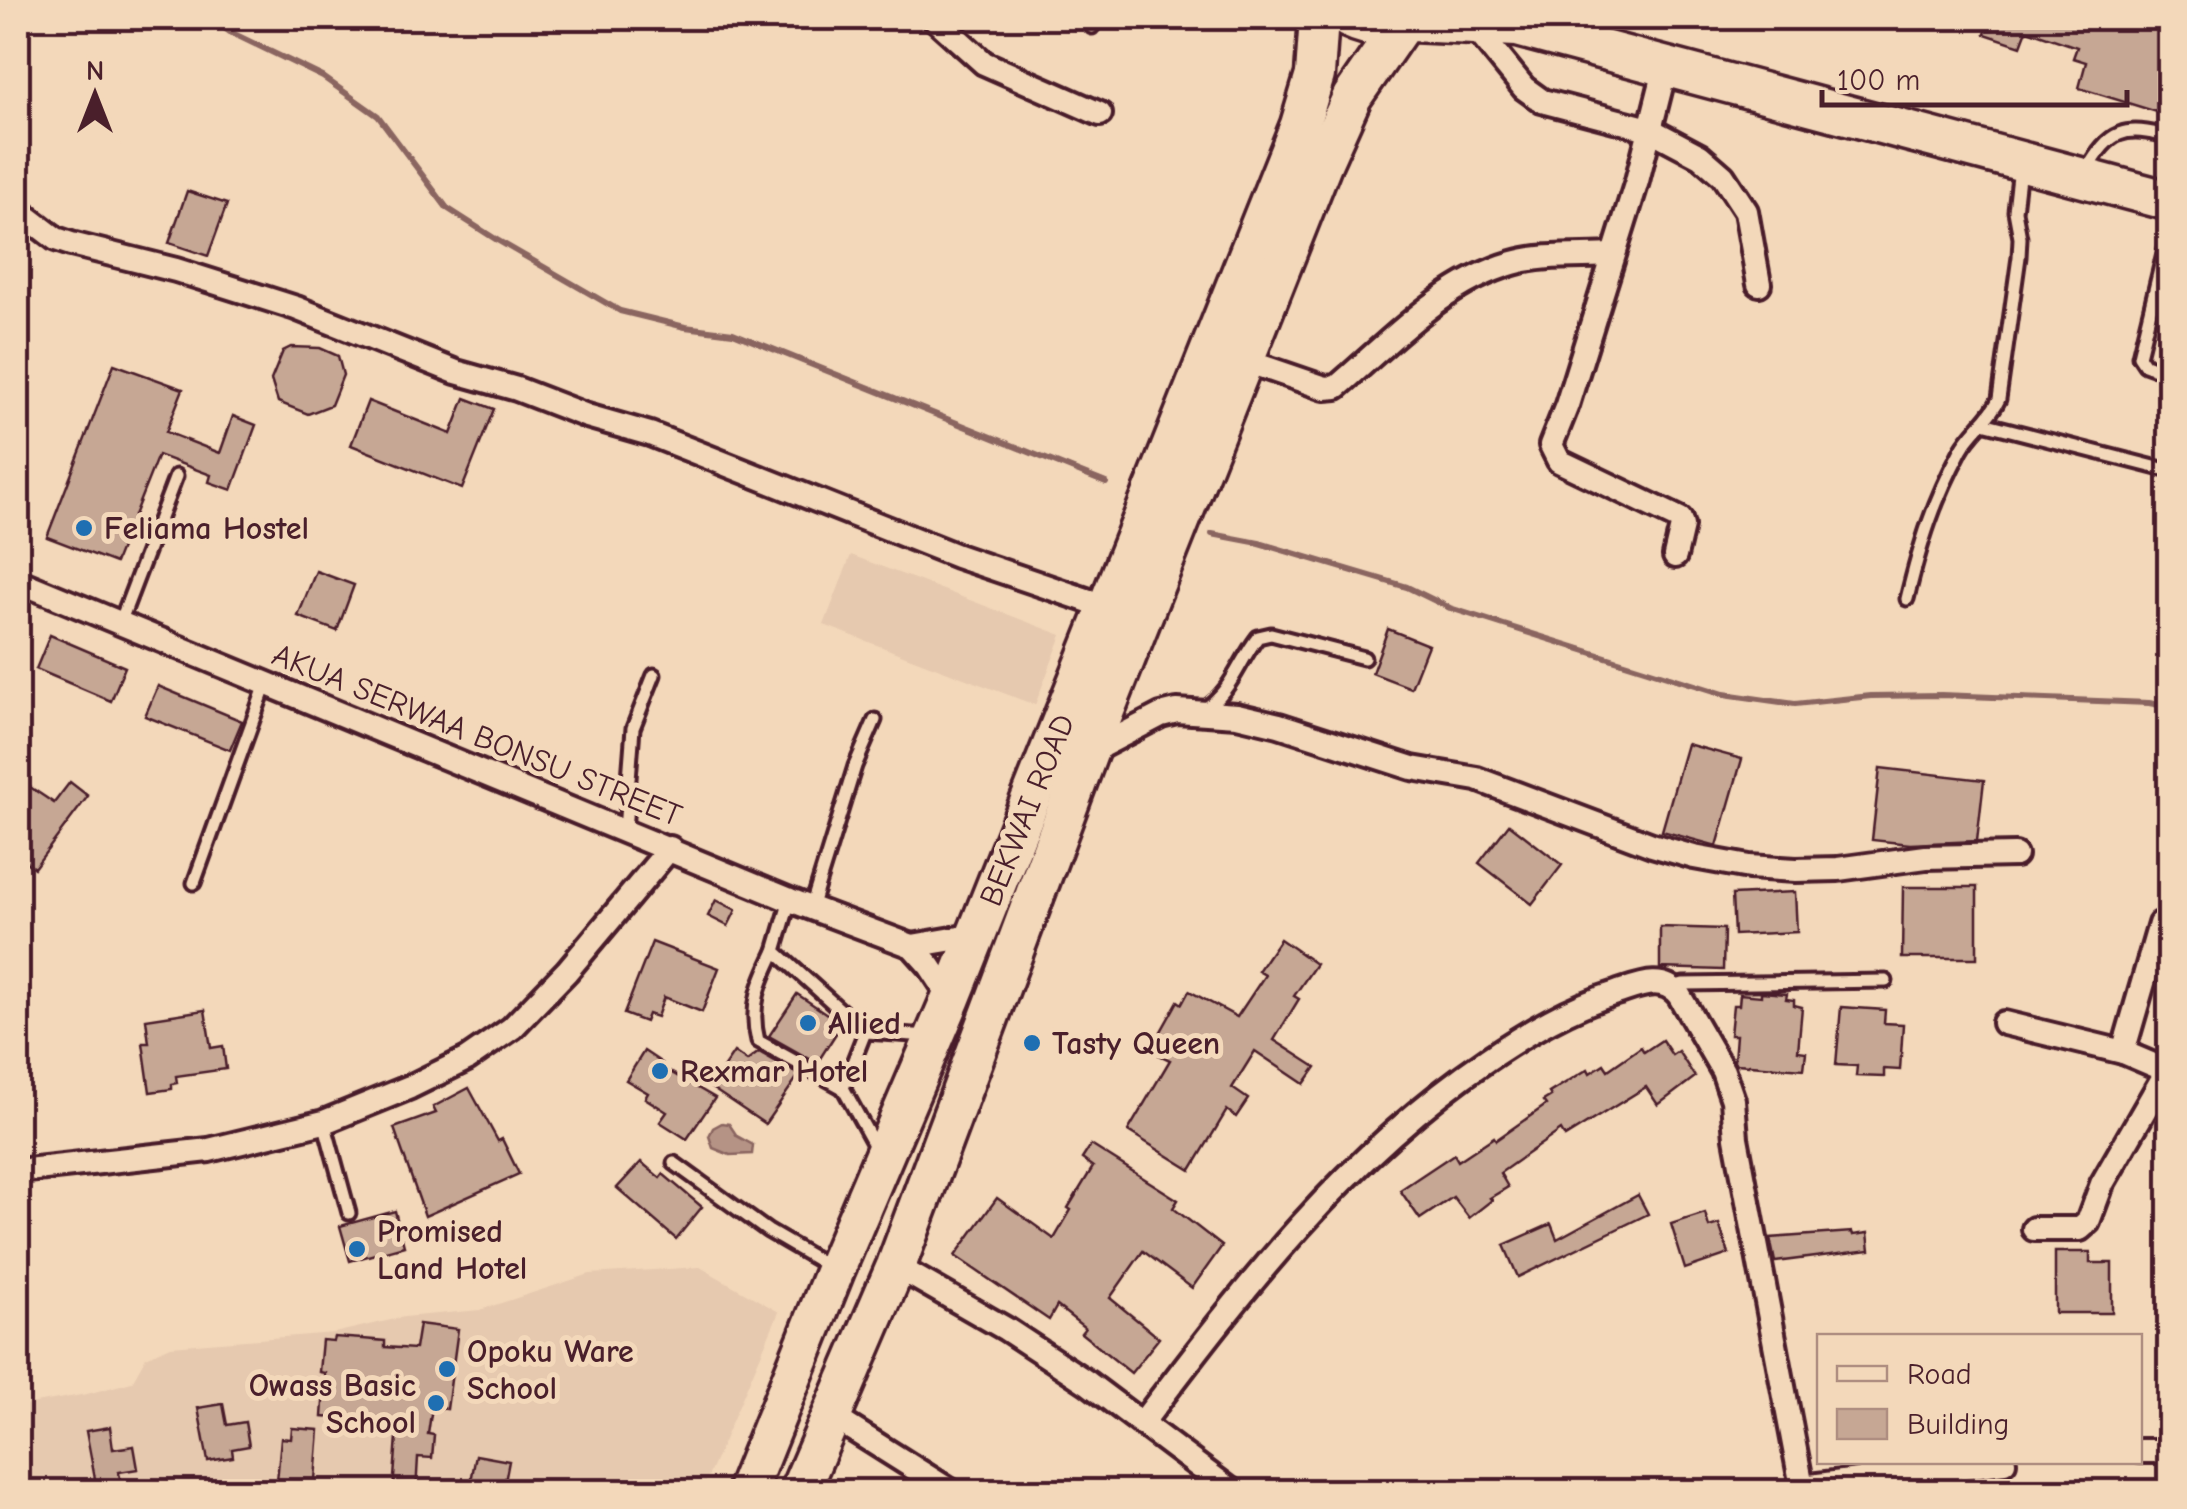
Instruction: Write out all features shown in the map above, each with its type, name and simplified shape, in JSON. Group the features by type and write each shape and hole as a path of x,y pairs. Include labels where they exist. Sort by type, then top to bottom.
{"highway":[{"path":"1300,125 1301,18"},
{"name":"BEKWAI ROAD","path":"746,1492 835,1270 952,998 1300,125 1315,75 1319,18"},
{"path":"1348,18 1382,28 1410,22 1555,31 1666,66 2170,202"},
{"name":"BEKWAI ROAD","path":"804,1479 896,1266 1088,753 1322,164 1352,97 1410,22"},
{"path":"1352,97 1400,61 1436,43 1481,35 1555,31"},
{"path":"764,1449 804,1479"}],"street":[{"path":"934,18 984,63 1100,114"},
{"path":"1481,35 1524,88 1542,102 1650,129 1700,156 1723,176 1746,211 1758,284"},
{"path":"1666,66 1613,256 1567,405 1550,444 1559,461 1680,519 1682,526 1674,556"},
{"path":"18,210 56,238 71,244 176,270 296,308 456,372 676,443 958,556 1107,607"},
{"path":"1243,360 1325,388 1337,387 1446,294 1502,267 1530,260 1613,256"},
{"name":"AKUA SERWAA BONSU STREET","path":"19,585 800,904 912,946"},
{"path":"1088,753 1161,715 1200,712 1279,724 1412,768 1477,779 1652,845 1749,867 1838,869 1926,857 2015,855"},
{"path":"18,1171 210,1150 324,1122 467,1059 512,1028 567,970 670,848"},
{"path":"2122,1052 2160,924"},
{"path":"952,998 912,946 977,935"},
{"path":"1142,1423 1251,1279 1354,1167 1447,1087 1515,1040 1585,1002 1648,984 1673,988 1723,1071 1733,1100 1736,1138 1802,1489 1989,1464"},
{"path":"2004,1023 2122,1052 2168,1072 2102,1184 2088,1222 2080,1230 2034,1230"},
{"path":"896,1266 1006,1329 1233,1492"},
{"path":"830,1415 952,1492"},
{"path":"2142,1451 2170,1451"}],"lane":[{"path":"2082,179 2097,151 2122,131 2170,137"},
{"path":"1907,599 1932,508 1966,441 1995,408 2001,386 2019,258 2015,211 2021,163"},
{"path":"2170,228 2139,356 2145,365 2170,374"},
{"path":"1983,423 2170,471"},
{"path":"120,624 176,476"},
{"path":"1200,712 1230,687 1258,637 1271,634 1364,658"},
{"path":"625,830 632,728 654,675"},
{"path":"194,883 266,684"},
{"path":"875,720 800,904 756,992 752,1020 758,1040 842,1088 883,1162"},
{"path":"775,951 865,1032 935,1036"},
{"path":"1673,988 1683,984 1773,981 1886,981"},
{"path":"842,1088 865,1032"},
{"path":"324,1122 349,1212"},
{"path":"674,1162 768,1232 835,1270"}],"shaded area":[{"path":"851,555 1062,635 1035,705 824,625"},
{"path":"729,1124 737,1136 753,1145 752,1154 730,1155 713,1148 709,1136 713,1128"},
{"name":"Opoku Ware School","path":"700,1267 779,1312 702,1491 18,1492 18,1406 132,1382 146,1357 171,1346 334,1333 404,1317 480,1310 590,1274"}],"building":[{"path":"1990,18 2170,18 2170,116 2079,88 2086,62 2073,58 2077,47 2027,30 2021,46 1985,34"},
{"path":"187,191 227,204 208,256 169,243"},
{"path":"291,347 320,348 338,356 343,375 331,405 308,414 278,402 271,380 283,351"},
{"path":"114,364 183,389 166,432 220,453 233,416 256,425 232,490 209,482 211,475 158,455 115,563 47,537"},
{"path":"465,398 494,409 462,489 351,445 368,401 451,434"},
{"path":"316,571 354,585 337,631 298,616"},
{"path":"1388,629 1428,645 1411,688 1372,673"},
{"path":"50,635 125,667 111,701 36,669"},
{"path":"158,686 242,721 230,750 145,716"},
{"path":"1687,744 1742,759 1717,846 1662,831"},
{"path":"1880,768 1984,780 1977,841 1910,844 1872,840"},
{"path":"18,779 54,803 70,782 88,796 34,868 18,856"},
{"path":"1509,824 1562,865 1532,904 1479,863"},
{"path":"1903,887 1977,887 1977,958 1902,958"},
{"path":"1795,892 1797,932 1734,935 1732,895"},
{"path":"716,900 736,910 728,926 708,916"},
{"path":"1660,927 1724,929 1723,970 1660,968"},
{"path":"1280,939 1316,964 1294,996 1299,999 1274,1040 1316,1067 1304,1084 1255,1051 1232,1088 1248,1099 1236,1117 1227,1110 1191,1170 1128,1131 1170,1060 1155,1053 1163,1038 1159,1035 1178,1001 1182,1004 1189,991 1237,1017 1265,975 1258,971"},
{"path":"652,942 719,968 702,1012 664,997 657,1017 648,1014 645,1022 624,1014"},
{"path":"1761,992 1787,994 1786,999 1802,1007 1798,1051 1806,1052 1804,1069 1734,1061 1736,1035 1730,1035 1733,1005 1739,1005 1740,994 1761,996"},
{"path":"797,994 842,1024 817,1063 769,1036"},
{"path":"1841,1007 1885,1010 1884,1023 1903,1024 1900,1070 1884,1069 1884,1077 1856,1076 1857,1066 1836,1065"},
{"path":"205,1010 211,1048 223,1046 226,1069 176,1076 177,1083 172,1084 172,1089 150,1092 143,1043 149,1043 146,1019"},
{"path":"1662,1040 1672,1055 1678,1051 1695,1077 1658,1105 1646,1087 1565,1137 1561,1130 1500,1173 1508,1187 1469,1218 1453,1197 1420,1219 1400,1190 1454,1154 1458,1161 1494,1137 1496,1140 1546,1105 1543,1101 1551,1096 1549,1093 1588,1069 1590,1073 1604,1064 1608,1070 1641,1047 1644,1052"},
{"path":"644,1051 662,1063 660,1066 715,1098 687,1139 660,1122 667,1112 645,1098 648,1093 626,1080"},
{"path":"734,1052 747,1061 759,1052 799,1075 765,1124 710,1087"},
{"path":"469,1088 519,1174 425,1216 394,1128 436,1113 433,1107"},
{"path":"1091,1145 1178,1200 1173,1208 1222,1246 1192,1288 1143,1251 1110,1298 1159,1338 1131,1373 1081,1333 1085,1328 1057,1306 1049,1320 955,1256 997,1198 1054,1239 1093,1167 1082,1159"},
{"path":"641,1162 660,1178 663,1174 702,1207 676,1239 617,1188"},
{"path":"1638,1195 1648,1214 1518,1277 1504,1245 1551,1224 1557,1239"},
{"path":"395,1211 404,1246 350,1261 340,1226"},
{"path":"1705,1213 1709,1227 1719,1224 1729,1254 1685,1269 1671,1224"},
{"path":"1868,1233 1870,1250 1775,1262 1770,1238"},
{"path":"2055,1252 2090,1252 2090,1263 2112,1263 2112,1313 2055,1313"},
{"path":"419,1324 458,1329 447,1409 432,1407 428,1434 434,1435 432,1458 418,1457 416,1492 393,1492 398,1422 322,1417 322,1340 333,1341 334,1337 385,1341 385,1347 415,1349"},
{"path":"223,1404 227,1425 245,1422 249,1446 232,1449 233,1457 208,1461 198,1408"},
{"path":"110,1427 113,1449 134,1446 138,1469 119,1472 120,1480 96,1484 86,1431"},
{"path":"292,1428 319,1430 314,1492 276,1492 281,1438 291,1439"},
{"path":"476,1455 509,1461 503,1492 469,1492"}],"waterway":[{"path":"210,18 230,32 323,77 378,116 447,208 620,311 685,327 733,333 1106,483"},
{"path":"1212,534 1259,543 1407,587 1450,608 1724,694 1795,704 1871,696 1941,695 2170,707"}],"place":[{"name":"Feliama Hostel","path":"84,528"},
{"name":"Allied","path":"808,1023"},
{"name":"Tasty Queen","path":"1032,1043"},
{"name":"Rexmar Hotel","path":"660,1071"},
{"name":"Promised Land Hotel","path":"357,1249"},
{"name":"Opoku Ware School","path":"447,1369"},
{"name":"Owass Basic School","path":"436,1403"}]}
